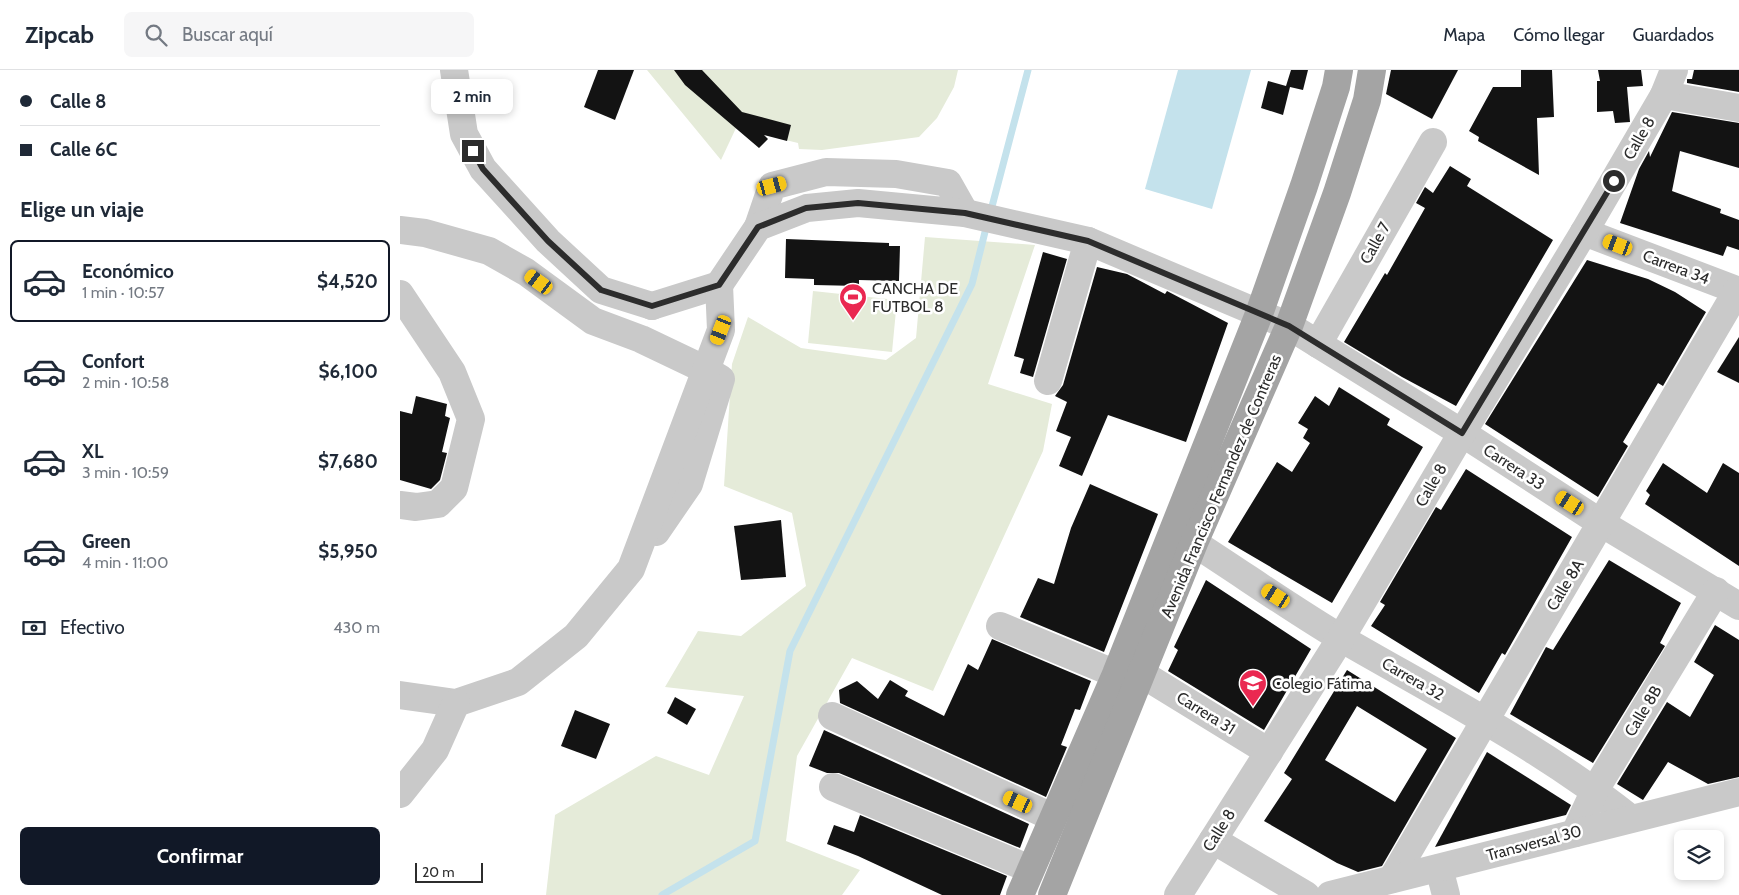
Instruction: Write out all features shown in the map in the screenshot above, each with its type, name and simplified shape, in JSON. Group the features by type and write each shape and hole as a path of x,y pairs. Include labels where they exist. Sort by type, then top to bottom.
{"main road":[{"name":"Avenida Francisco Fernandez de Contreras","path":"1020,895 1052,817 1116,674 1259,314 1310,168 1336,87 1339,70"},
{"name":"Avenida Francisco Fernandez de Contreras","path":"1052,895 1194,543 1289,326 1337,193 1367,100 1372,70"}],"street":[{"path":"454,70 464,134 483,169 548,241 601,290 652,306 719,285 721,330 706,370"},
{"name":"Calle 8","path":"1178,895 1341,638 1664,96 1674,70"},
{"path":"1664,96 1739,108"},
{"name":"Calle 7","path":"1318,344 1433,142"},
{"name":"Carrera 33","path":"719,285 758,227 772,186 826,172 896,174 948,182 973,215 1011,222 1088,241 1289,326 1462,433 1601,523 1739,606"},
{"path":"400,230 425,233 489,251 526,272 593,321 641,340 706,370 721,379 689,484 631,569 576,636 518,682 456,702 400,696"},
{"name":"Carrera 34","path":"1584,232 1738,291"},
{"path":"1048,381 1088,241"},
{"name":"Calle 8A","path":"1392,878 1738,291"},
{"path":"400,294 452,372 471,419 454,488 438,504 416,507 400,506"},
{"path":"641,340 652,306"},
{"name":"Carrera 32","path":"1194,543 1341,638 1485,720 1595,790 1630,818"},
{"name":"Calle 8B","path":"1575,833 1595,790 1716,591"},
{"path":"1000,626 1116,674"},
{"name":"Carrera 31","path":"1142,674 1269,752"},
{"path":"400,794 435,750 456,702"},
{"path":"832,716 1052,817"},
{"path":"833,787 1030,869"},
{"name":"Transversal 30","path":"1330,895 1739,792"},
{"path":"1213,840 1306,895"},
{"path":"1439,868 1446,895"}],"green space":[{"path":"647,70 958,70 954,87 937,118 919,137 822,150 799,149 798,143 736,128 721,160"},
{"path":"925,237 1035,245 988,384 1052,404 1043,451 933,691 852,658 797,756 786,841 860,870 842,895 546,895 555,815 656,756 709,775 744,696 665,687 698,631 741,636 806,586 792,513 724,486 732,364 748,317 801,348 886,360 916,338"},
{"name":"CANCHA DE FUTBOL 8","path":"813,291 897,300 892,352 808,343"}],"water":[{"path":"1178,70 1251,70 1212,209 1145,189"}],"building":[{"path":"598,70 634,70 615,120 584,107"},
{"path":"674,70 702,70 742,112 791,125 787,141 764,135 768,139 759,148 685,85"},
{"path":"1291,70 1308,70 1303,90 1290,87 1283,115 1261,108 1268,81 1286,86"},
{"path":"1391,70 1458,70 1432,119 1386,94"},
{"path":"1521,70 1552,70 1554,117 1537,118 1539,175 1478,141 1479,137 1469,131 1493,87 1521,87"},
{"path":"1598,70 1641,70 1643,86 1627,87 1630,122 1615,123 1613,111 1597,112 1597,81 1600,81"},
{"path":"1694,70 1739,70 1739,92 1687,83 1687,79 1692,79"},
{"path":"1672,112 1739,123 1739,168 1680,151 1672,191 1721,209 1720,213 1739,220 1739,250 1727,246 1723,256 1620,223 1639,169 1649,151 1650,157"},
{"path":"1450,166 1471,179 1467,186 1553,240 1456,406 1402,377 1344,342 1385,273 1387,275 1425,208 1416,203 1425,187 1433,193"},
{"path":"786,239 889,243 889,246 900,246 899,281 859,280 859,286 814,285 814,279 785,278"},
{"path":"1043,252 1067,259 1033,377 1020,373 1024,359 1014,356"},
{"path":"1587,260 1648,279 1675,292 1706,312 1663,386 1658,383 1623,442 1628,446 1598,497 1485,424"},
{"path":"1097,267 1127,274 1165,294 1167,291 1228,323 1186,442 1108,415 1082,476 1059,466 1071,437 1056,431 1067,402 1055,396 1063,385"},
{"path":"1739,337 1739,383 1717,372"},
{"path":"1339,387 1390,419 1387,425 1423,447 1332,603 1228,542 1277,462 1292,472 1310,443 1303,438 1308,429 1298,423 1315,396 1329,406"},
{"path":"416,396 447,404 445,416 450,418 442,452 447,453 440,480 431,489 400,480 400,411 412,414"},
{"path":"1663,463 1707,493 1723,463 1739,473 1739,566 1645,504 1650,495 1646,491"},
{"path":"1466,469 1572,537 1505,655 1502,653 1479,693 1371,626 1385,605 1380,602 1436,507 1441,510"},
{"path":"1090,484 1158,514 1104,652 1020,617 1038,578 1054,584 1071,528"},
{"path":"781,520 786,577 741,580 734,526"},
{"path":"1609,560 1681,603 1660,643 1665,646 1593,763 1510,714 1546,647 1553,650"},
{"path":"1206,580 1311,649 1264,730 1168,671 1178,650 1174,647"},
{"path":"1715,625 1739,640 1739,777 1708,784 1668,762 1643,800 1617,784 1667,702 1690,717 1714,675 1694,662"},
{"path":"992,639 1091,681 1080,710 1075,709 1061,745 1067,747 1046,797 840,703 839,690 857,681 878,699 890,680 908,691 905,696 944,716 968,664 978,670"},
{"path":"1347,670 1456,738 1382,866 1358,872 1337,863 1264,821 1292,779 1284,773","holes":["1357,706 1427,749 1395,802 1325,760"]},
{"path":"675,697 696,709 687,725 667,713"},
{"path":"575,710 610,724 596,759 561,746"},
{"path":"824,730 1029,824 1020,848 839,773 827,773 809,766"},
{"path":"1487,752 1571,805 1566,815 1435,847"},
{"path":"860,815 1007,876 1000,895 942,895 858,856 827,844 834,825 854,832"}],"waterway":[{"path":"990,214 1028,70"},
{"path":"662,895 755,841 790,651 972,284 987,224"}],"place":[{"name":"CANCHA DE FUTBOL 8","path":"853,321"},
{"name":"Colegio Fátima","path":"1253,707"}],"route":[{"path":"473,151 483,169 548,241 601,290 652,306 719,285 758,227 806,208 858,203 965,213 1088,241 1289,326 1462,433 1614,181"}]}
